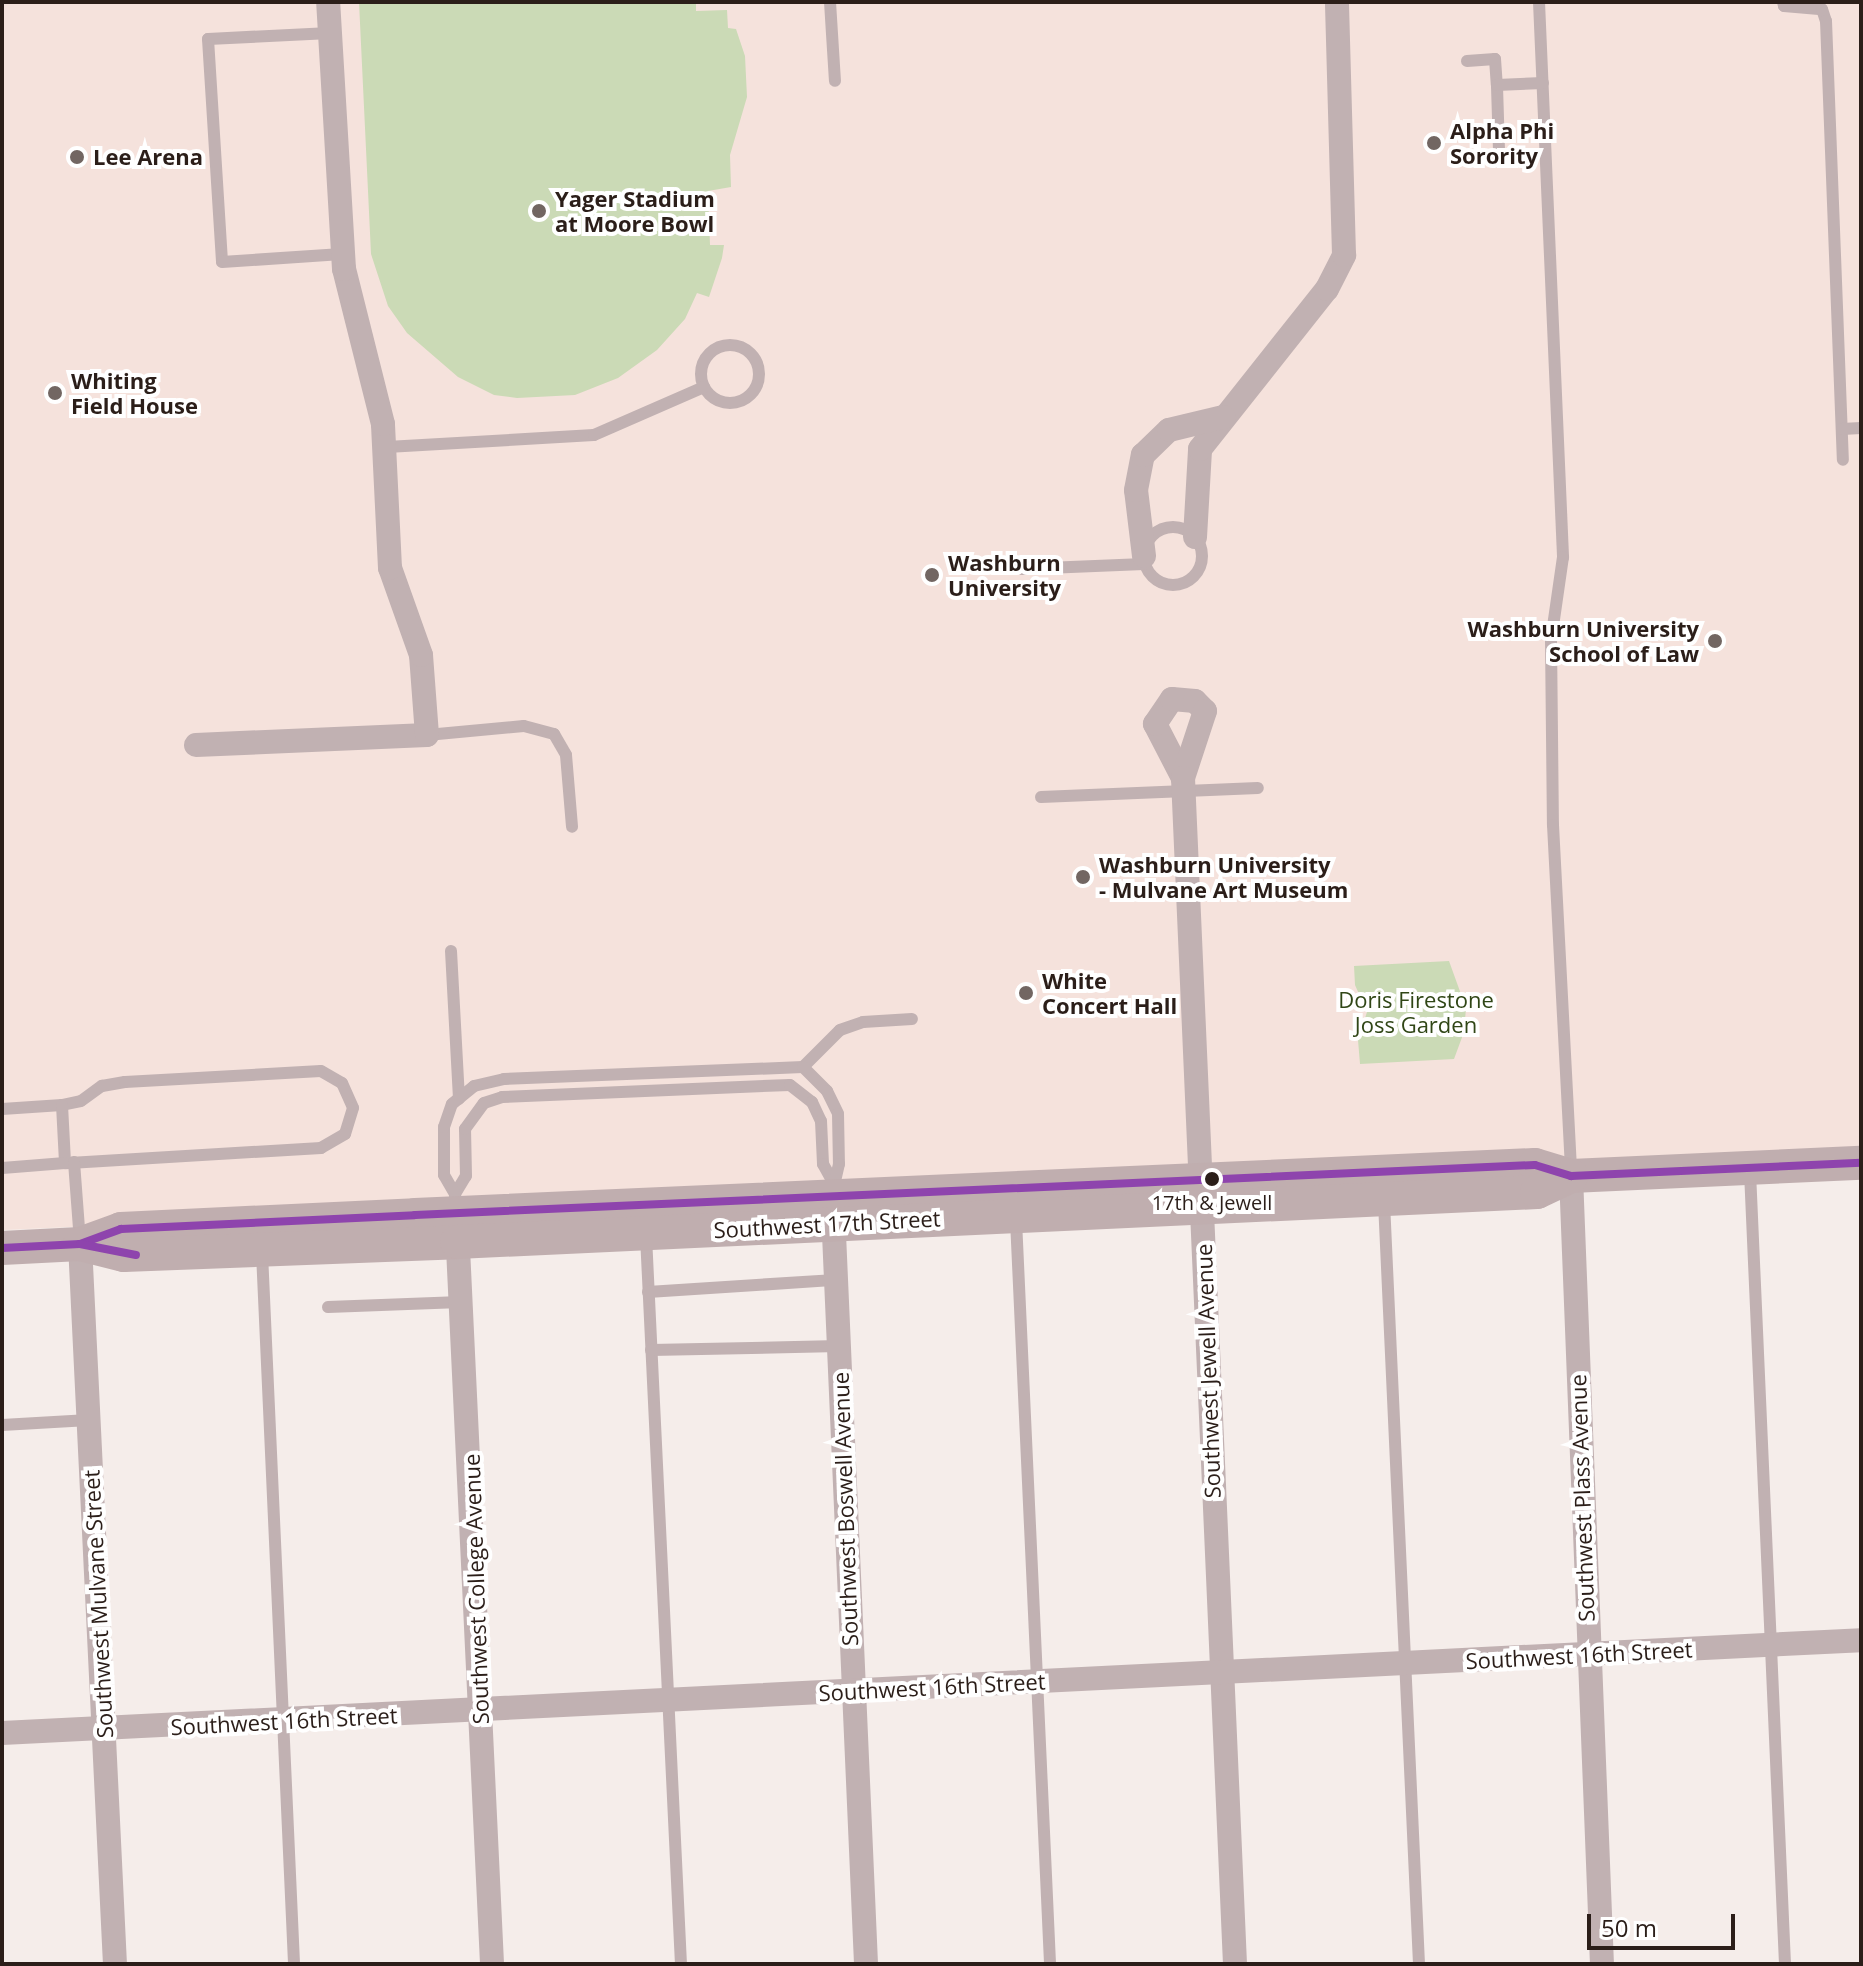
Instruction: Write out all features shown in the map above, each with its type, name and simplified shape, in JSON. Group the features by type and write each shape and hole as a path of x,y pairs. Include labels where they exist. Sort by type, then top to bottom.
{"main road":[{"name":"Southwest 17th Street","path":"2,1248 80,1244 124,1255 261,1250 456,1216 646,1232 832,1200 1016,1215 1201,1194 1535,1165 1571,1176 1861,1163"},
{"name":"Southwest 17th Street","path":"80,1244 121,1229 832,1200 1201,1194 1384,1199 1537,1192 1571,1176"}],"street":[{"path":"196,745 427,735 421,655 390,568 387,447 342,254 328,2"},
{"path":"1195,537 1196,457 1223,417 1255,385 1292,327 1327,289 1344,255 1337,2"},
{"path":"1144,560 1136,490 1143,455 1169,430 1223,417"},
{"name":"Southwest Jewell Avenue","path":"1183,784 1235,1964"},
{"name":"Southwest Plass Avenue","path":"1571,1176 1602,1964"},
{"name":"Southwest Boswell Avenue","path":"832,1200 866,1964"},
{"name":"Southwest College Avenue","path":"456,1216 492,1964"},
{"name":"Southwest Mulvane Street","path":"80,1244 115,1964"},
{"name":"Southwest 16th Street","path":"2,1733 1861,1640"}],"lane":[{"path":"830,2 835,81"},
{"path":"1539,2 1563,557 1551,640 1553,812 1571,1176"},
{"path":"1783,2 1784,6 1822,9 1826,21 1843,460"},
{"path":"330,33 208,39 222,262 342,254"},
{"path":"1467,61 1495,59 1499,150"},
{"path":"1497,85 1543,83"},
{"path":"741,346 755,359 757,384 745,398 719,401 704,387 702,364 717,347 741,346"},
{"path":"387,447 594,435 704,387"},
{"path":"1842,429 1861,428"},
{"path":"1172,526 1195,537 1202,561 1186,582 1163,584 1144,560 1151,537 1161,529 1172,526"},
{"path":"1022,569 1144,560"},
{"path":"427,735 524,726 554,734 566,755 572,827"},
{"path":"1041,797 1183,784 1258,788"},
{"path":"451,951 459,1099"},
{"path":"456,1216 444,1175 444,1127 459,1099 474,1086 504,1079 803,1067 840,1030 863,1022 912,1019"},
{"path":"803,1067 827,1091 838,1114 839,1164 832,1200"},
{"path":"2,1109 81,1101 102,1086 125,1082 307,1072 333,1075 352,1100 346,1132 323,1148 2,1168"},
{"path":"456,1216 466,1176 465,1129 484,1103 502,1097 790,1085 812,1102 821,1121 823,1164 832,1200"},
{"path":"62,1105 80,1244"},
{"path":"1750,1169 1785,1964"},
{"path":"1384,1199 1419,1964"},
{"path":"1016,1215 1050,1964"},
{"path":"646,1232 681,1964"},
{"path":"261,1250 294,1964"},
{"path":"648,1292 836,1280"},
{"path":"328,1307 461,1302"},
{"path":"651,1350 839,1346"},
{"path":"2,1425 89,1420"}],"shaded area":[{"name":"Washburn University","path":"2,2 1861,2 1861,1148 2,1230"}],"green space":[{"name":"Yager Stadium at Moore Bowl","path":"359,2 696,2 696,11 727,10 728,28 736,29 745,56 747,97 730,155 731,187 708,191 710,245 724,245 722,258 709,297 697,293 685,319 657,350 618,378 575,395 517,398 494,395 458,377 407,333 388,306 371,254"},
{"name":"Doris Firestone Joss Garden","path":"1449,961 1466,1008 1464,1032 1454,1059 1360,1064 1358,1040 1367,1012 1355,985 1354,966"}],"transit line":[{"path":"80,1244 121,1229 415,1215 1535,1165 1571,1176 1861,1163"},
{"path":"2,1248 80,1244 136,1255"}],"place":[{"name":"Alpha Phi Sorority","path":"1434,143"},
{"name":"Lee Arena","path":"77,157"},
{"name":"Yager Stadium at Moore Bowl","path":"539,211"},
{"name":"Whiting Field House","path":"55,393"},
{"name":"Washburn University","path":"932,575"},
{"name":"Washburn University School of Law","path":"1715,641"},
{"name":"Washburn University - Mulvane Art Museum","path":"1083,877"},
{"name":"White Concert Hall","path":"1026,993"},
{"name":"17th & Jewell","path":"1212,1179"}]}
